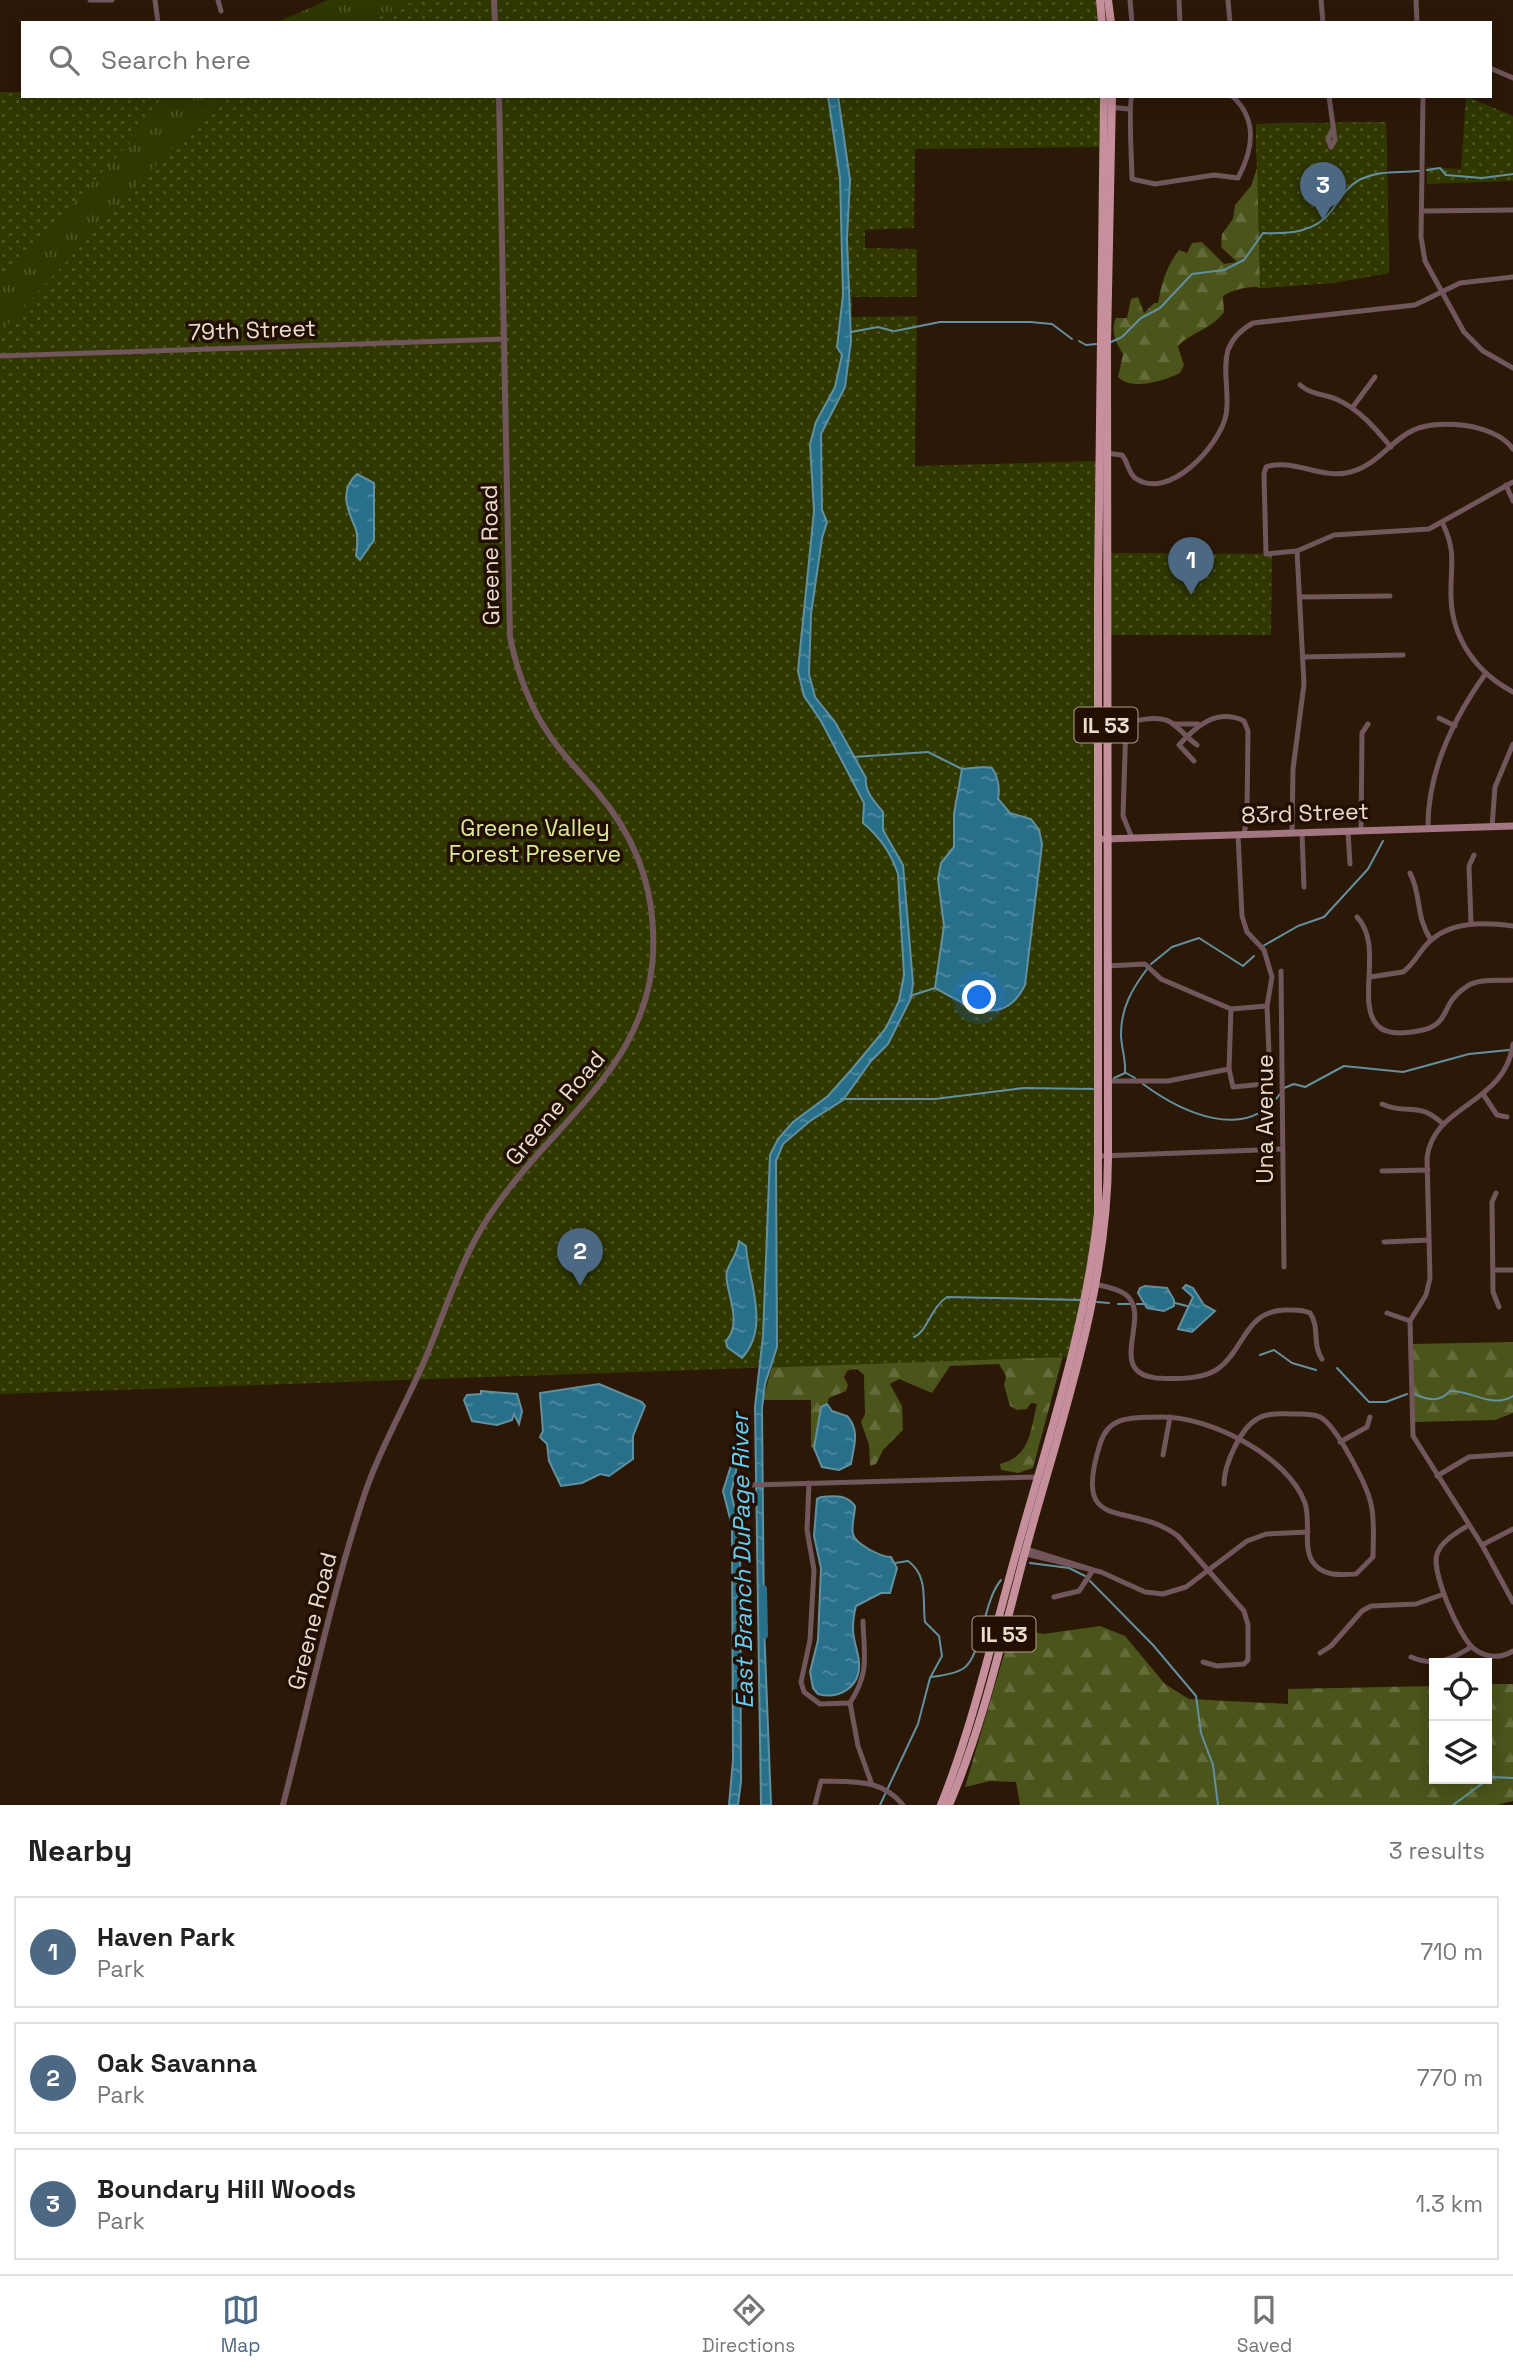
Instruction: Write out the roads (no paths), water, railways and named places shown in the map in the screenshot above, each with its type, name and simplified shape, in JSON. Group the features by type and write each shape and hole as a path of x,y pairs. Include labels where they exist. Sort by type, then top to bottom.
{"main road":[{"path":"1100,0 1102,21"},
{"path":"1108,0 1111,21"},
{"name":"IL 53","path":"941,1805 969,1728 1080,1351 1105,1227 1102,839 1109,100"},
{"name":"IL 53","path":"1104,453 1106,743 1102,839 1108,1081 1104,1156"},
{"name":"83rd Street","path":"1102,839 1513,826"},
{"name":"IL 53","path":"949,1805 982,1715 1039,1477 1070,1356 1092,1284"}],"street":[{"path":"90,0 112,0"},
{"path":"155,0 158,21"},
{"path":"218,0 221,11"},
{"path":"494,0 495,21"},
{"path":"1130,0 1132,21"},
{"path":"1179,0 1180,21"},
{"path":"1228,0 1230,21"},
{"path":"1321,0 1323,21"},
{"path":"1416,0 1417,21"},
{"path":"1492,69 1513,78"},
{"name":"Greene Road","path":"283,1805 362,1500 466,1260 493,1210 620,1058 641,1015 652,971 654,933 651,903 634,848 609,807 547,732 529,699 514,659 507,611 505,339 499,98"},
{"path":"1109,100 1131,98 1128,109 1133,151 1132,179 1155,184 1194,181 1214,175 1238,177 1250,156 1250,130 1243,107 1234,98"},
{"path":"1329,98 1333,128"},
{"path":"1423,98 1422,253 1458,323 1474,343 1513,368"},
{"path":"1109,100 1128,109"},
{"path":"1422,211 1513,211"},
{"path":"1104,453 1122,455 1132,476 1145,483 1164,482 1187,471 1209,449 1219,433 1227,408 1228,353 1239,332 1253,323 1415,305 1465,282 1513,277"},
{"name":"79th Street","path":"0,356 505,339"},
{"path":"1352,408 1375,377"},
{"path":"1300,385 1306,391 1331,397 1352,408 1391,447"},
{"path":"1513,449 1494,433 1467,426 1421,427 1408,433 1368,466 1348,473 1320,473 1274,465 1266,467 1266,554 1297,551 1334,534 1418,531 1443,524 1513,482"},
{"path":"1506,485 1513,501"},
{"path":"1443,524 1453,550 1451,598 1456,625 1466,649 1486,673 1513,692"},
{"path":"1292,833 1293,769 1303,700 1301,597 1297,551"},
{"path":"1301,597 1390,596"},
{"path":"1303,657 1403,655"},
{"path":"1428,829 1433,775 1455,726 1486,673"},
{"path":"1106,743 1116,741 1119,728 1126,722 1160,720 1173,724 1198,724 1223,718 1240,719 1247,725 1247,815 1241,835 1242,916 1247,932 1264,950 1272,991 1268,1006 1270,1078 1264,1084 1233,1087 1228,1069 1231,1009"},
{"path":"1439,719 1455,726"},
{"path":"1126,722 1123,816 1132,838"},
{"path":"1173,724 1197,745"},
{"path":"1194,761 1179,745 1198,724"},
{"path":"1361,831 1362,733 1368,724"},
{"path":"1492,827 1495,787 1513,744"},
{"path":"1348,831 1350,864"},
{"path":"1302,833 1304,887"},
{"path":"1471,924 1469,866 1474,855"},
{"path":"1410,873 1415,883 1419,920 1431,940"},
{"path":"1357,917 1368,934 1372,1017 1384,1030 1396,1033 1433,1028 1440,1023 1460,991 1470,984 1513,980"},
{"path":"1370,977 1403,972 1431,940 1451,929 1471,924 1513,926"},
{"path":"1107,966 1145,964 1161,979 1231,1009 1268,1006"},
{"name":"Una Avenue","path":"1281,971 1284,1267"},
{"path":"1513,1044 1505,1073 1483,1094 1443,1124 1428,1149 1428,1289 1410,1321 1412,1430 1437,1476 1482,1545 1513,1602"},
{"path":"1108,1081 1168,1081 1228,1069"},
{"path":"1483,1094 1497,1115 1507,1117"},
{"path":"1382,1104 1391,1108 1429,1112 1443,1124"},
{"path":"1104,1156 1282,1149"},
{"path":"1381,1171 1428,1170"},
{"path":"1496,1193 1492,1202 1494,1296 1499,1307"},
{"path":"1384,1242 1429,1240"},
{"path":"1494,1270 1513,1270"},
{"path":"1092,1284 1118,1290 1131,1301 1136,1318 1130,1354 1136,1367 1151,1377 1201,1376 1214,1372 1224,1364 1252,1322 1275,1311 1304,1310 1310,1313 1315,1321 1317,1350 1322,1359"},
{"path":"1387,1313 1410,1321"},
{"path":"1203,1662 1217,1665 1244,1664 1248,1660 1246,1618 1227,1590 1167,1527 1107,1510 1096,1503 1090,1490 1101,1441 1114,1422 1125,1418 1191,1419 1241,1439 1290,1478 1298,1488 1306,1505 1311,1560 1320,1569 1334,1575 1356,1574 1373,1557 1371,1502 1330,1425 1310,1414 1270,1414 1258,1418 1248,1426 1241,1439 1224,1474 1224,1484"},
{"path":"1163,1455 1170,1417"},
{"path":"1340,1441 1367,1427 1370,1417"},
{"path":"1437,1476 1469,1457 1513,1454"},
{"path":"751,1485 1039,1477"},
{"path":"809,1483 807,1530 814,1570 810,1640 802,1682 804,1692 820,1704 850,1703"},
{"path":"1469,1525 1446,1541 1437,1554 1436,1566 1444,1594 1471,1647 1485,1656 1506,1656 1513,1651"},
{"path":"1482,1545 1513,1529"},
{"path":"1021,1550 1114,1576 1144,1592 1163,1594 1186,1587 1247,1541 1266,1534 1308,1532"},
{"path":"1054,1597 1079,1591 1093,1570"},
{"path":"1320,1653 1331,1646 1362,1611 1371,1606 1416,1604 1444,1594"},
{"path":"863,1621 867,1665 862,1685 850,1703 859,1746 871,1782"},
{"path":"1411,1657 1423,1662 1442,1662 1471,1647"},
{"path":"815,1805 821,1781 871,1782 887,1790 903,1805"}],"water":[{"path":"828,98 838,98 850,180 847,239 851,341 845,387 821,434 822,510 827,522 822,538 811,614 809,674 815,697 835,722 866,778 868,792 883,812 883,830 903,865 913,983 911,998 888,1044 871,1061 843,1100 810,1121 783,1144 776,1161 777,1347 765,1384 762,1408 764,1625 771,1805 761,1805 755,1407 763,1336 770,1155 778,1139 793,1122 828,1096 886,1028 899,1001 904,975 898,874 884,846 863,823 864,803 821,721 804,696 798,671 814,511 810,444 816,422 835,387 842,355 837,347 843,295 840,178"},
{"path":"357,474 374,483 374,540 360,560 356,556 357,534 346,500 348,486"},
{"path":"992,768 996,775 998,799 1010,813 1031,819 1039,830 1042,844 1025,985 1016,999 1006,1007 995,1010 971,1006 935,988 944,926 938,879 941,863 954,847 954,814 962,769"},
{"path":"739,1241 746,1246 757,1318 751,1345 742,1358 727,1347 726,1341 731,1333 733,1314 726,1277"},
{"path":"1186,1285 1193,1288 1204,1305 1215,1311 1192,1332 1178,1329 1193,1297 1183,1288"},
{"path":"1140,1288 1167,1288 1174,1300 1174,1306 1164,1311 1147,1308 1138,1293"},
{"path":"599,1384 642,1402 645,1406 633,1436 633,1459 609,1476 600,1474 582,1483 561,1486 549,1461 547,1444 540,1437 543,1431 540,1393"},
{"path":"481,1391 517,1394 522,1411 519,1424 514,1414 512,1420 497,1425 472,1421 464,1400 467,1395 481,1394"},
{"path":"827,1404 832,1411 847,1416 854,1428 851,1464 839,1470 822,1467 814,1448 821,1407"},
{"path":"736,1450 738,1462 731,1493 740,1531 741,1781 738,1805 729,1805 733,1760 732,1526 723,1491"},
{"path":"817,1499 848,1499 855,1506 852,1527 855,1538 869,1549 891,1557 897,1568 890,1593 881,1593 856,1606 853,1629 859,1671 847,1690 834,1695 818,1694 813,1688 810,1672 818,1640 821,1568 814,1536"}],"waterway":[{"path":"1427,170 1440,168 1446,175 1482,178 1513,174"},
{"path":"1111,342 1122,337 1141,318 1160,308 1192,274 1224,270 1244,260 1263,233 1310,228 1325,218 1352,185 1368,176 1419,171"},
{"path":"895,331 940,322 1030,322 1052,324 1072,339"},
{"path":"851,332 878,327 893,331"},
{"path":"1079,341 1086,345 1096,344"},
{"path":"853,757 928,752 962,769"},
{"path":"1263,946 1298,926 1324,917 1368,869 1383,841"},
{"path":"1151,964 1172,947 1199,938 1243,966 1254,956"},
{"path":"1125,1072 1121,1034 1123,1016 1132,992 1147,969"},
{"path":"910,996 935,988"},
{"path":"1284,1088 1294,1084 1305,1087 1344,1066 1403,1072 1469,1054 1509,1050"},
{"path":"1114,1078 1125,1073"},
{"path":"1126,1073 1135,1078"},
{"path":"1143,1084 1194,1112 1231,1120 1249,1117 1266,1109 1280,1094"},
{"path":"841,1099 935,1099 1024,1088 1093,1089"},
{"path":"914,1337 947,1297 1081,1300"},
{"path":"1097,1302 1109,1303"},
{"path":"1175,1303 1187,1306"},
{"path":"1118,1304 1130,1304"},
{"path":"1137,1304 1145,1304"},
{"path":"1260,1355 1274,1350 1292,1363 1316,1370"},
{"path":"1337,1368 1369,1402 1386,1402 1407,1394"},
{"path":"1414,1394 1433,1399 1450,1391 1458,1391 1497,1401 1513,1396"},
{"path":"880,1805 918,1724 930,1678 942,1656 939,1636 925,1622 923,1589 919,1574 908,1561 895,1563"},
{"path":"1030,1563 1069,1568 1085,1576"},
{"path":"931,1677 957,1671 970,1661 990,1601 1001,1580"},
{"path":"1090,1581 1153,1645 1196,1696 1201,1733 1213,1765 1218,1805"},
{"name":"East Branch DuPage River","path":"763,1589 764,1635"},
{"path":"1453,1805 1491,1777 1513,1778"}],"place":[{"name":"Boundary Hill Woods","path":"1323,220"},
{"name":"Haven Park","path":"1191,595"},
{"name":"Oak Savanna","path":"580,1286"}],"park label":[{"name":"Greene Valley Forest Preserve","path":"535,841"}]}
